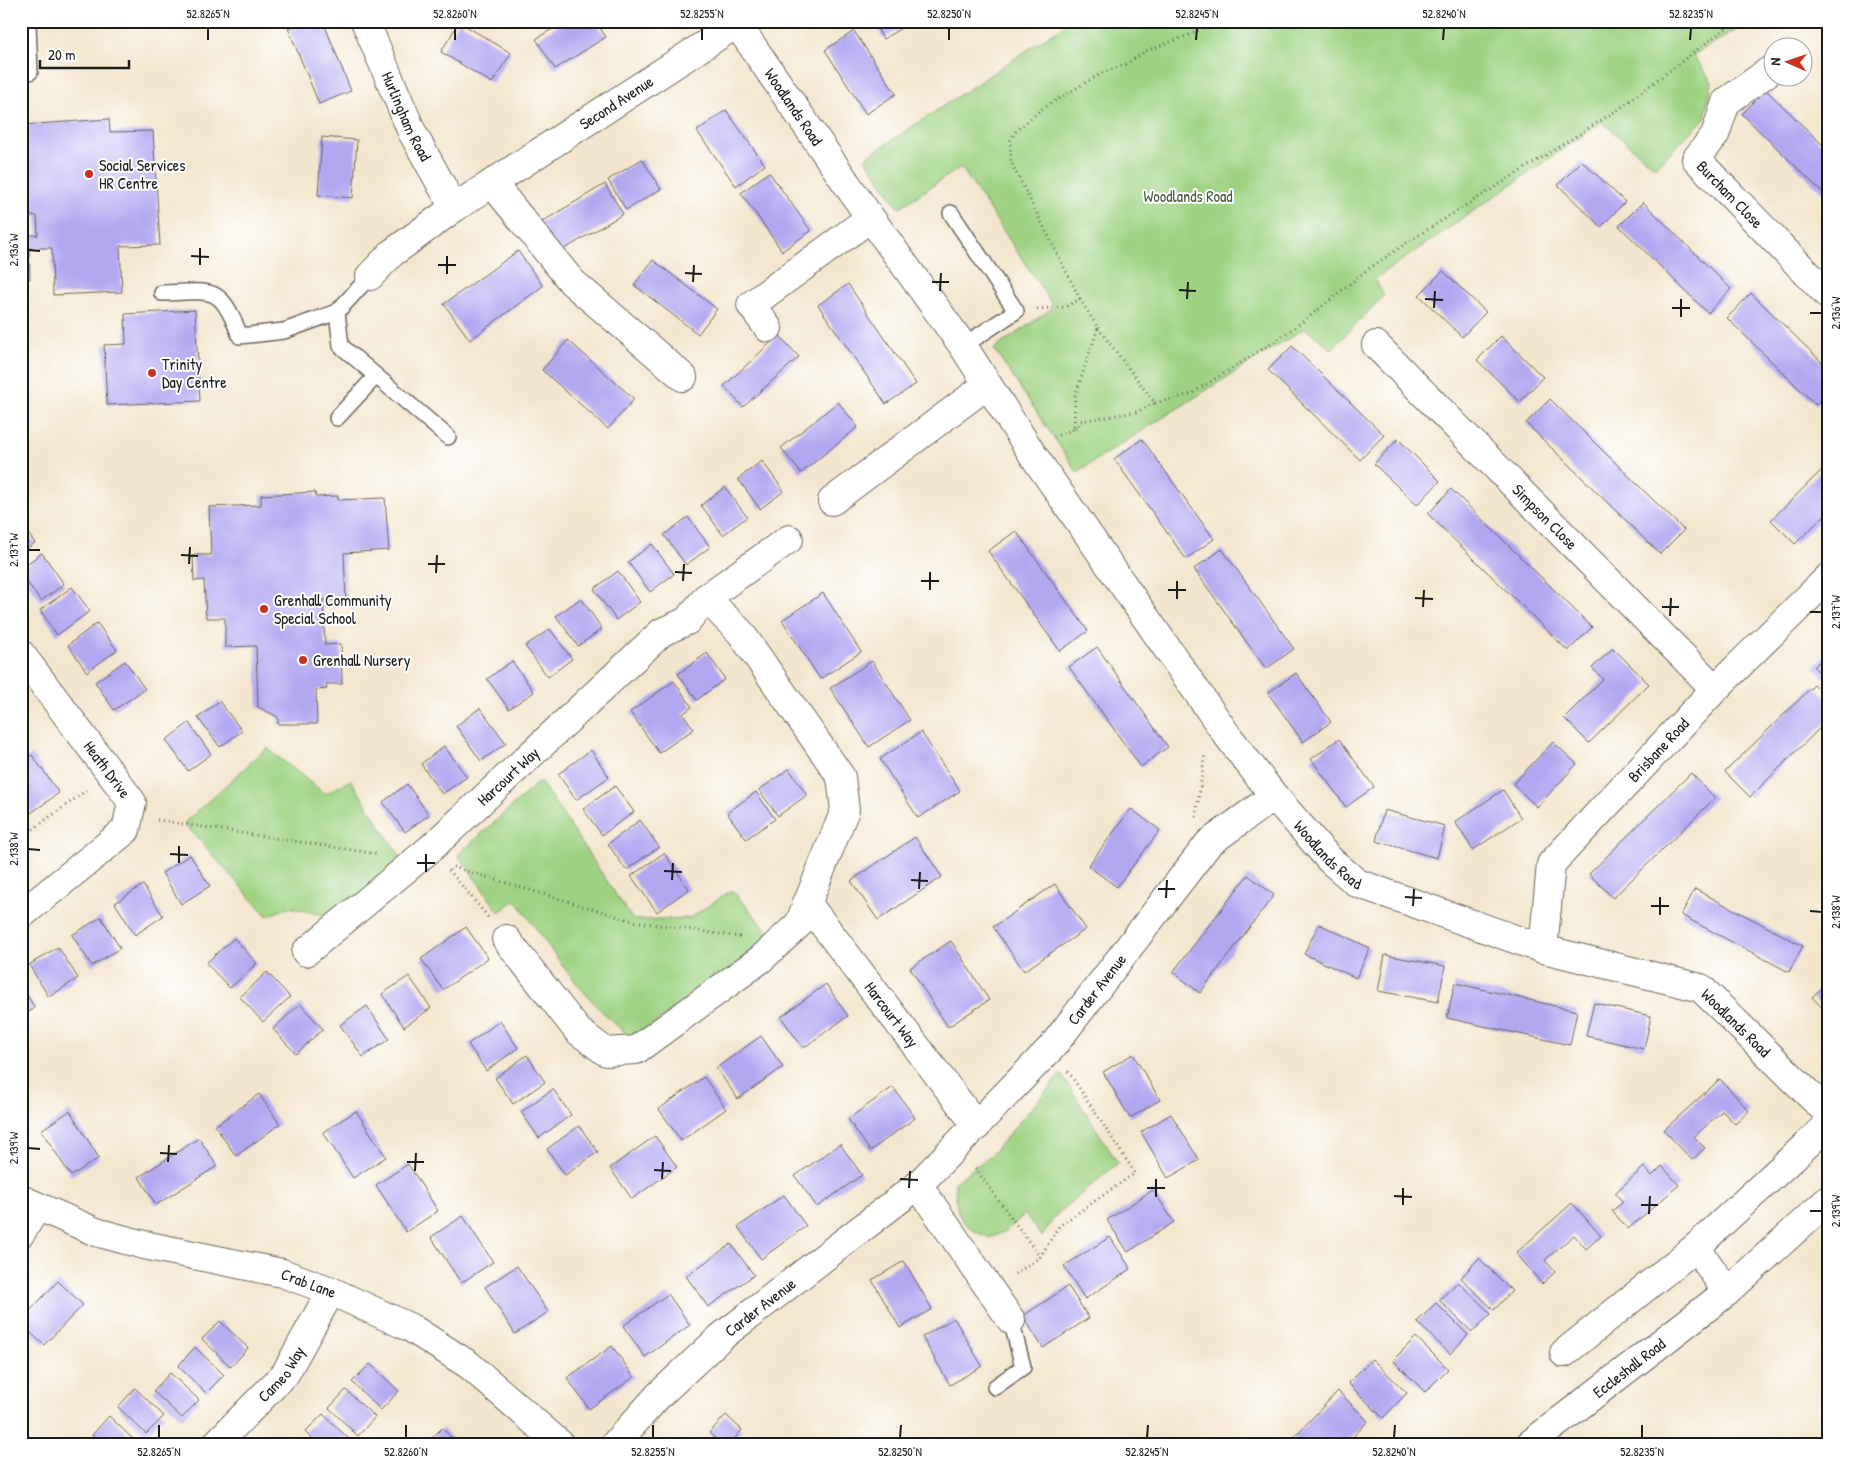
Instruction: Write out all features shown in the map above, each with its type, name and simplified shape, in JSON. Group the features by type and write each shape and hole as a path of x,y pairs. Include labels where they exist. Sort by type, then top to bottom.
{"street":[{"name":"Hurlingham Road","path":"365,21 412,132 454,208"},
{"name":"Second Avenue","path":"370,276 392,252 454,208 738,22"},
{"name":"Woodlands Road","path":"738,22 870,218 962,346 1030,452 1227,735 1274,796 1330,860 1358,883 1543,949 1701,988 1825,1108"},
{"name":"Burcham Close","path":"1762,76 1726,102 1715,135 1696,158 1829,296"},
{"path":"493,184 572,282 683,377"},
{"path":"768,328 751,305 870,218"},
{"name":"Simpson Close","path":"1376,345 1715,689"},
{"path":"832,500 987,385"},
{"name":"Harcourt Way","path":"306,952 431,848 662,632 687,621 706,598 789,539"},
{"name":"Brisbane Road","path":"1543,949 1551,864 1715,689 1829,577"},
{"path":"506,940 578,1031 606,1052 636,1050 761,958 798,924 844,810 841,777 741,633 706,598"},
{"name":"Heath Drive","path":"21,654 132,802 126,830 21,915"},
{"name":"Carder Avenue","path":"615,1444 658,1396 721,1337 918,1185 1052,1047 1209,843 1274,796"},
{"name":"Harcourt Way","path":"807,903 977,1126"},
{"path":"1564,1353 1696,1247 1825,1108"},
{"path":"918,1185 1011,1320"},
{"name":"Eccleshall Road","path":"1530,1444 1727,1292 1829,1198"},
{"path":"21,1233 29,1203"},
{"name":"Crab Lane","path":"29,1203 96,1232 144,1245 282,1273 331,1291 411,1328 469,1365 560,1444"},
{"path":"1696,1247 1727,1292"},
{"name":"Cameo Way","path":"216,1444 285,1374 331,1291"}],"lane":[{"path":"24,21 28,26 30,72"},
{"path":"951,213 1016,310 962,346"},
{"path":"162,293 207,292 217,295 232,313 240,336 284,331 337,312 370,276"},
{"path":"337,312 341,346 448,437"},
{"path":"337,418 376,376"},
{"path":"995,1387 1023,1367 1011,1320"}],"path":[{"path":"1155,403 1098,328 1080,299 1011,162 1010,141 1016,130 1042,108 1102,73 1126,64 1146,51 1194,33 1215,21"},
{"path":"1030,452 1053,437 1074,429 1081,422 1136,412 1155,403 1191,394 1309,318 1366,270 1411,240 1619,109 1735,21"},
{"path":"1016,310 1065,307 1080,299"},
{"path":"1074,429 1076,396 1098,328"},
{"path":"1209,843 1194,824 1206,751 1227,735"},
{"path":"21,838 110,774"},
{"path":"129,816 385,855"},
{"path":"506,940 445,864 632,920 778,943"},
{"path":"990,1290 1040,1257 1059,1226 1135,1173 1052,1047"},
{"path":"958,1145 1040,1257"}],"green space":[{"name":"Woodlands Road","path":"1071,21 1752,21 1693,55 1712,82 1705,118 1655,167 1602,122 1375,279 1384,295 1332,349 1305,328 1077,472 994,349 1054,307 961,167 899,208 865,158"},
{"path":"267,748 325,794 351,780 402,860 335,918 289,907 267,916 184,823"},
{"path":"540,781 633,920 690,918 732,890 778,943 632,1038 598,1007 569,974 516,900 499,912 458,855"},
{"path":"1061,1074 1118,1163 1055,1216 1042,1237 1025,1214 1006,1231 990,1238 971,1229 965,1224 958,1211 955,1182 991,1155"}],"building":[{"path":"304,21 323,21 351,91 319,104 288,28"},
{"path":"565,21 595,21 606,37 555,69 536,39"},
{"path":"873,21 913,21 883,39"},
{"path":"459,22 511,53 492,83 441,52"},
{"path":"854,31 896,94 866,114 825,50"},
{"path":"1766,90 1829,151 1829,199 1742,114"},
{"path":"726,110 765,165 736,186 697,131"},
{"name":"Social Services HR Centre","path":"109,119 110,132 153,131 160,245 120,246 122,292 53,295 52,248 29,248 30,279 21,280 21,235 38,235 37,216 21,216 21,125"},
{"path":"322,137 357,140 353,198 318,195"},
{"path":"642,159 661,189 626,210 608,180"},
{"path":"1582,161 1625,202 1601,227 1558,185"},
{"path":"769,172 811,231 782,251 741,193"},
{"path":"605,184 623,214 558,253 540,223"},
{"path":"1643,202 1731,289 1708,313 1619,226"},
{"path":"518,251 543,286 470,340 444,304"},
{"path":"653,260 717,309 698,334 634,285"},
{"path":"1443,271 1486,312 1462,337 1419,295"},
{"path":"848,284 916,384 886,404 818,305"},
{"path":"1751,293 1829,369 1829,391 1816,405 1727,318"},
{"name":"Trinity Day Centre","path":"195,310 200,401 107,405 104,345 126,344 125,314"},
{"path":"779,335 799,357 743,407 724,386"},
{"path":"1501,336 1543,377 1520,402 1477,360"},
{"path":"568,340 634,399 608,429 542,370"},
{"path":"1292,346 1384,435 1360,460 1268,370"},
{"path":"1550,399 1684,530 1660,554 1526,423"},
{"path":"838,402 858,427 801,473 781,448"},
{"path":"1142,439 1214,539 1186,559 1114,459"},
{"path":"1398,439 1440,481 1417,505 1374,464"},
{"path":"762,461 784,491 760,509 738,479"},
{"path":"1829,463 1829,511 1795,544 1771,520"},
{"path":"725,487 747,517 723,535 701,505"},
{"path":"1451,489 1592,627 1568,651 1428,514"},
{"name":"Grenhall Community Special School","path":"315,492 316,497 338,496 338,500 385,498 389,550 344,553 346,600 323,600 325,645 341,644 342,684 326,684 327,689 316,690 317,724 278,724 278,717 258,707 256,646 225,647 225,618 206,618 204,580 194,581 193,555 211,555 209,507 261,505 261,495"},
{"path":"688,517 710,547 686,565 664,535"},
{"path":"21,524 35,543 21,553"},
{"path":"1016,531 1088,631 1060,651 988,551"},
{"path":"652,544 674,574 650,592 628,562"},
{"path":"1222,549 1294,649 1266,669 1194,569"},
{"path":"42,553 64,584 41,601 21,574 21,568"},
{"path":"618,571 640,602 616,620 594,589"},
{"path":"72,587 90,611 57,635 40,610"},
{"path":"823,593 861,652 820,679 782,620"},
{"path":"581,598 602,629 578,646 556,616"},
{"path":"97,623 117,650 87,672 68,645"},
{"path":"550,629 572,659 548,677 525,646"},
{"path":"1097,647 1168,747 1141,767 1069,667"},
{"path":"1613,648 1649,684 1589,743 1564,718 1603,679 1592,668"},
{"path":"1829,652 1829,682 1814,667"},
{"path":"707,653 725,679 697,700 678,674"},
{"path":"125,661 145,689 114,710 95,682"},
{"path":"512,661 534,692 509,709 487,679"},
{"path":"872,661 910,720 869,747 830,688"},
{"path":"1296,673 1331,722 1303,742 1268,693"},
{"path":"674,681 692,707 683,714 694,729 659,753 630,712"},
{"path":"1814,685 1829,700 1829,719 1750,797 1725,772"},
{"path":"219,701 242,731 220,747 198,718"},
{"path":"480,708 506,743 481,761 456,726"},
{"path":"189,723 211,754 188,771 166,740"},
{"path":"921,732 960,791 918,818 880,759"},
{"path":"1339,739 1374,787 1346,807 1311,759"},
{"path":"1553,742 1577,764 1537,807 1513,784"},
{"path":"444,746 467,777 442,794 421,764"},
{"path":"591,750 609,777 576,800 558,774"},
{"path":"32,755 59,793 31,813 21,799 21,762"},
{"path":"789,769 807,795 778,816 759,790"},
{"path":"1691,773 1715,798 1613,898 1589,874"},
{"path":"407,784 429,815 405,832 383,802"},
{"path":"615,786 634,812 602,835 583,809"},
{"path":"1503,790 1521,818 1473,850 1455,822"},
{"path":"756,792 775,819 746,839 727,813"},
{"path":"1131,809 1160,830 1117,887 1088,866"},
{"path":"1384,810 1445,826 1437,858 1376,841"},
{"path":"640,820 659,847 626,870 608,844"},
{"path":"915,837 942,877 878,920 851,881"},
{"path":"664,853 689,889 657,912 631,876"},
{"path":"190,855 210,886 181,904 162,873"},
{"path":"1248,875 1274,895 1200,993 1173,972"},
{"path":"1055,884 1086,929 1024,971 993,927"},
{"path":"143,885 163,916 135,935 115,903"},
{"path":"1695,889 1803,946 1789,972 1681,915"},
{"path":"101,917 120,948 92,966 72,935"},
{"path":"1319,924 1370,948 1356,978 1304,954"},
{"path":"466,927 488,958 443,990 421,959"},
{"path":"234,938 257,963 230,988 206,963"},
{"path":"951,941 989,1000 948,1027 910,968"},
{"path":"58,947 78,978 49,997 29,965"},
{"path":"1385,955 1445,966 1438,1002 1378,991"},
{"path":"267,972 290,997 263,1022 240,997"},
{"path":"409,976 431,1008 404,1027 382,994"},
{"path":"1829,981 1829,1015 1812,997"},
{"path":"1455,983 1577,1011 1570,1045 1447,1018"},
{"path":"826,984 848,1016 803,1048 781,1017"},
{"path":"21,986 35,1008 21,1017"},
{"path":"1594,1003 1651,1016 1644,1049 1586,1036"},
{"path":"300,1004 323,1029 296,1054 273,1029"},
{"path":"367,1006 389,1039 363,1057 340,1025"},
{"path":"500,1021 518,1048 486,1071 468,1044"},
{"path":"761,1036 783,1067 738,1099 716,1068"},
{"path":"1133,1054 1160,1100 1130,1118 1103,1072"},
{"path":"527,1055 545,1082 513,1104 495,1078"},
{"path":"704,1077 726,1109 681,1141 659,1109"},
{"path":"1720,1079 1749,1111 1735,1124 1722,1111 1694,1137 1705,1148 1692,1160 1664,1130"},
{"path":"893,1087 915,1118 870,1151 848,1119"},
{"path":"553,1089 571,1115 539,1138 521,1112"},
{"path":"259,1094 280,1124 236,1156 215,1126"},
{"path":"70,1111 99,1158 71,1176 41,1130"},
{"path":"356,1111 386,1157 353,1178 323,1132"},
{"path":"1171,1114 1199,1160 1168,1178 1141,1132"},
{"path":"579,1126 598,1152 565,1175 547,1149"},
{"path":"655,1136 677,1167 632,1199 610,1168"},
{"path":"199,1138 217,1166 156,1205 139,1177"},
{"path":"840,1144 862,1175 817,1207 795,1176"},
{"path":"408,1164 438,1211 406,1232 376,1185"},
{"path":"1662,1166 1679,1185 1628,1229 1612,1211 1623,1202 1615,1193 1644,1167 1652,1176"},
{"path":"1153,1190 1174,1222 1128,1252 1107,1220"},
{"path":"784,1195 806,1226 761,1259 738,1227"},
{"path":"1572,1203 1601,1236 1586,1249 1574,1235 1545,1260 1555,1272 1542,1284 1516,1253"},
{"path":"463,1216 493,1262 461,1283 431,1237"},
{"path":"1110,1237 1131,1269 1085,1299 1064,1266"},
{"path":"731,1244 754,1275 708,1307 686,1276"},
{"path":"1479,1258 1512,1291 1494,1310 1461,1278"},
{"path":"904,1261 932,1309 900,1328 872,1280"},
{"path":"517,1266 548,1312 515,1334 485,1287"},
{"path":"58,1281 83,1305 44,1345 21,1324 21,1320"},
{"path":"1458,1282 1491,1314 1472,1332 1439,1300"},
{"path":"1068,1286 1089,1318 1043,1348 1023,1316"},
{"path":"668,1294 690,1325 645,1357 623,1326"},
{"path":"1436,1303 1468,1335 1450,1354 1417,1322"},
{"path":"954,1318 982,1366 950,1385 922,1337"},
{"path":"220,1321 248,1348 231,1367 202,1339"},
{"path":"1416,1337 1448,1369 1425,1392 1393,1360"},
{"path":"612,1346 634,1377 589,1409 567,1378"},
{"path":"195,1347 224,1375 206,1393 178,1366"},
{"path":"21,1349 31,1358 21,1368"},
{"path":"1372,1359 1407,1393 1383,1418 1348,1383"},
{"path":"370,1364 399,1391 381,1410 352,1382"},
{"path":"170,1373 199,1400 182,1418 153,1391"},
{"path":"135,1388 164,1416 146,1434 118,1407"},
{"path":"346,1390 375,1417 358,1436 329,1408"},
{"path":"1338,1391 1368,1421 1346,1444 1301,1444 1294,1437"},
{"path":"323,1414 351,1441 349,1444 317,1444 305,1432"},
{"path":"726,1415 742,1430 730,1444 721,1444 709,1433"},
{"path":"109,1416 138,1444 101,1444 92,1435"},
{"path":"442,1428 458,1444 426,1444"}],"place":[{"name":"Social Services HR Centre","path":"89,174"},
{"name":"Trinity Day Centre","path":"152,373"},
{"name":"Grenhall Community Special School","path":"264,609"},
{"name":"Grenhall Nursery","path":"303,660"}]}
